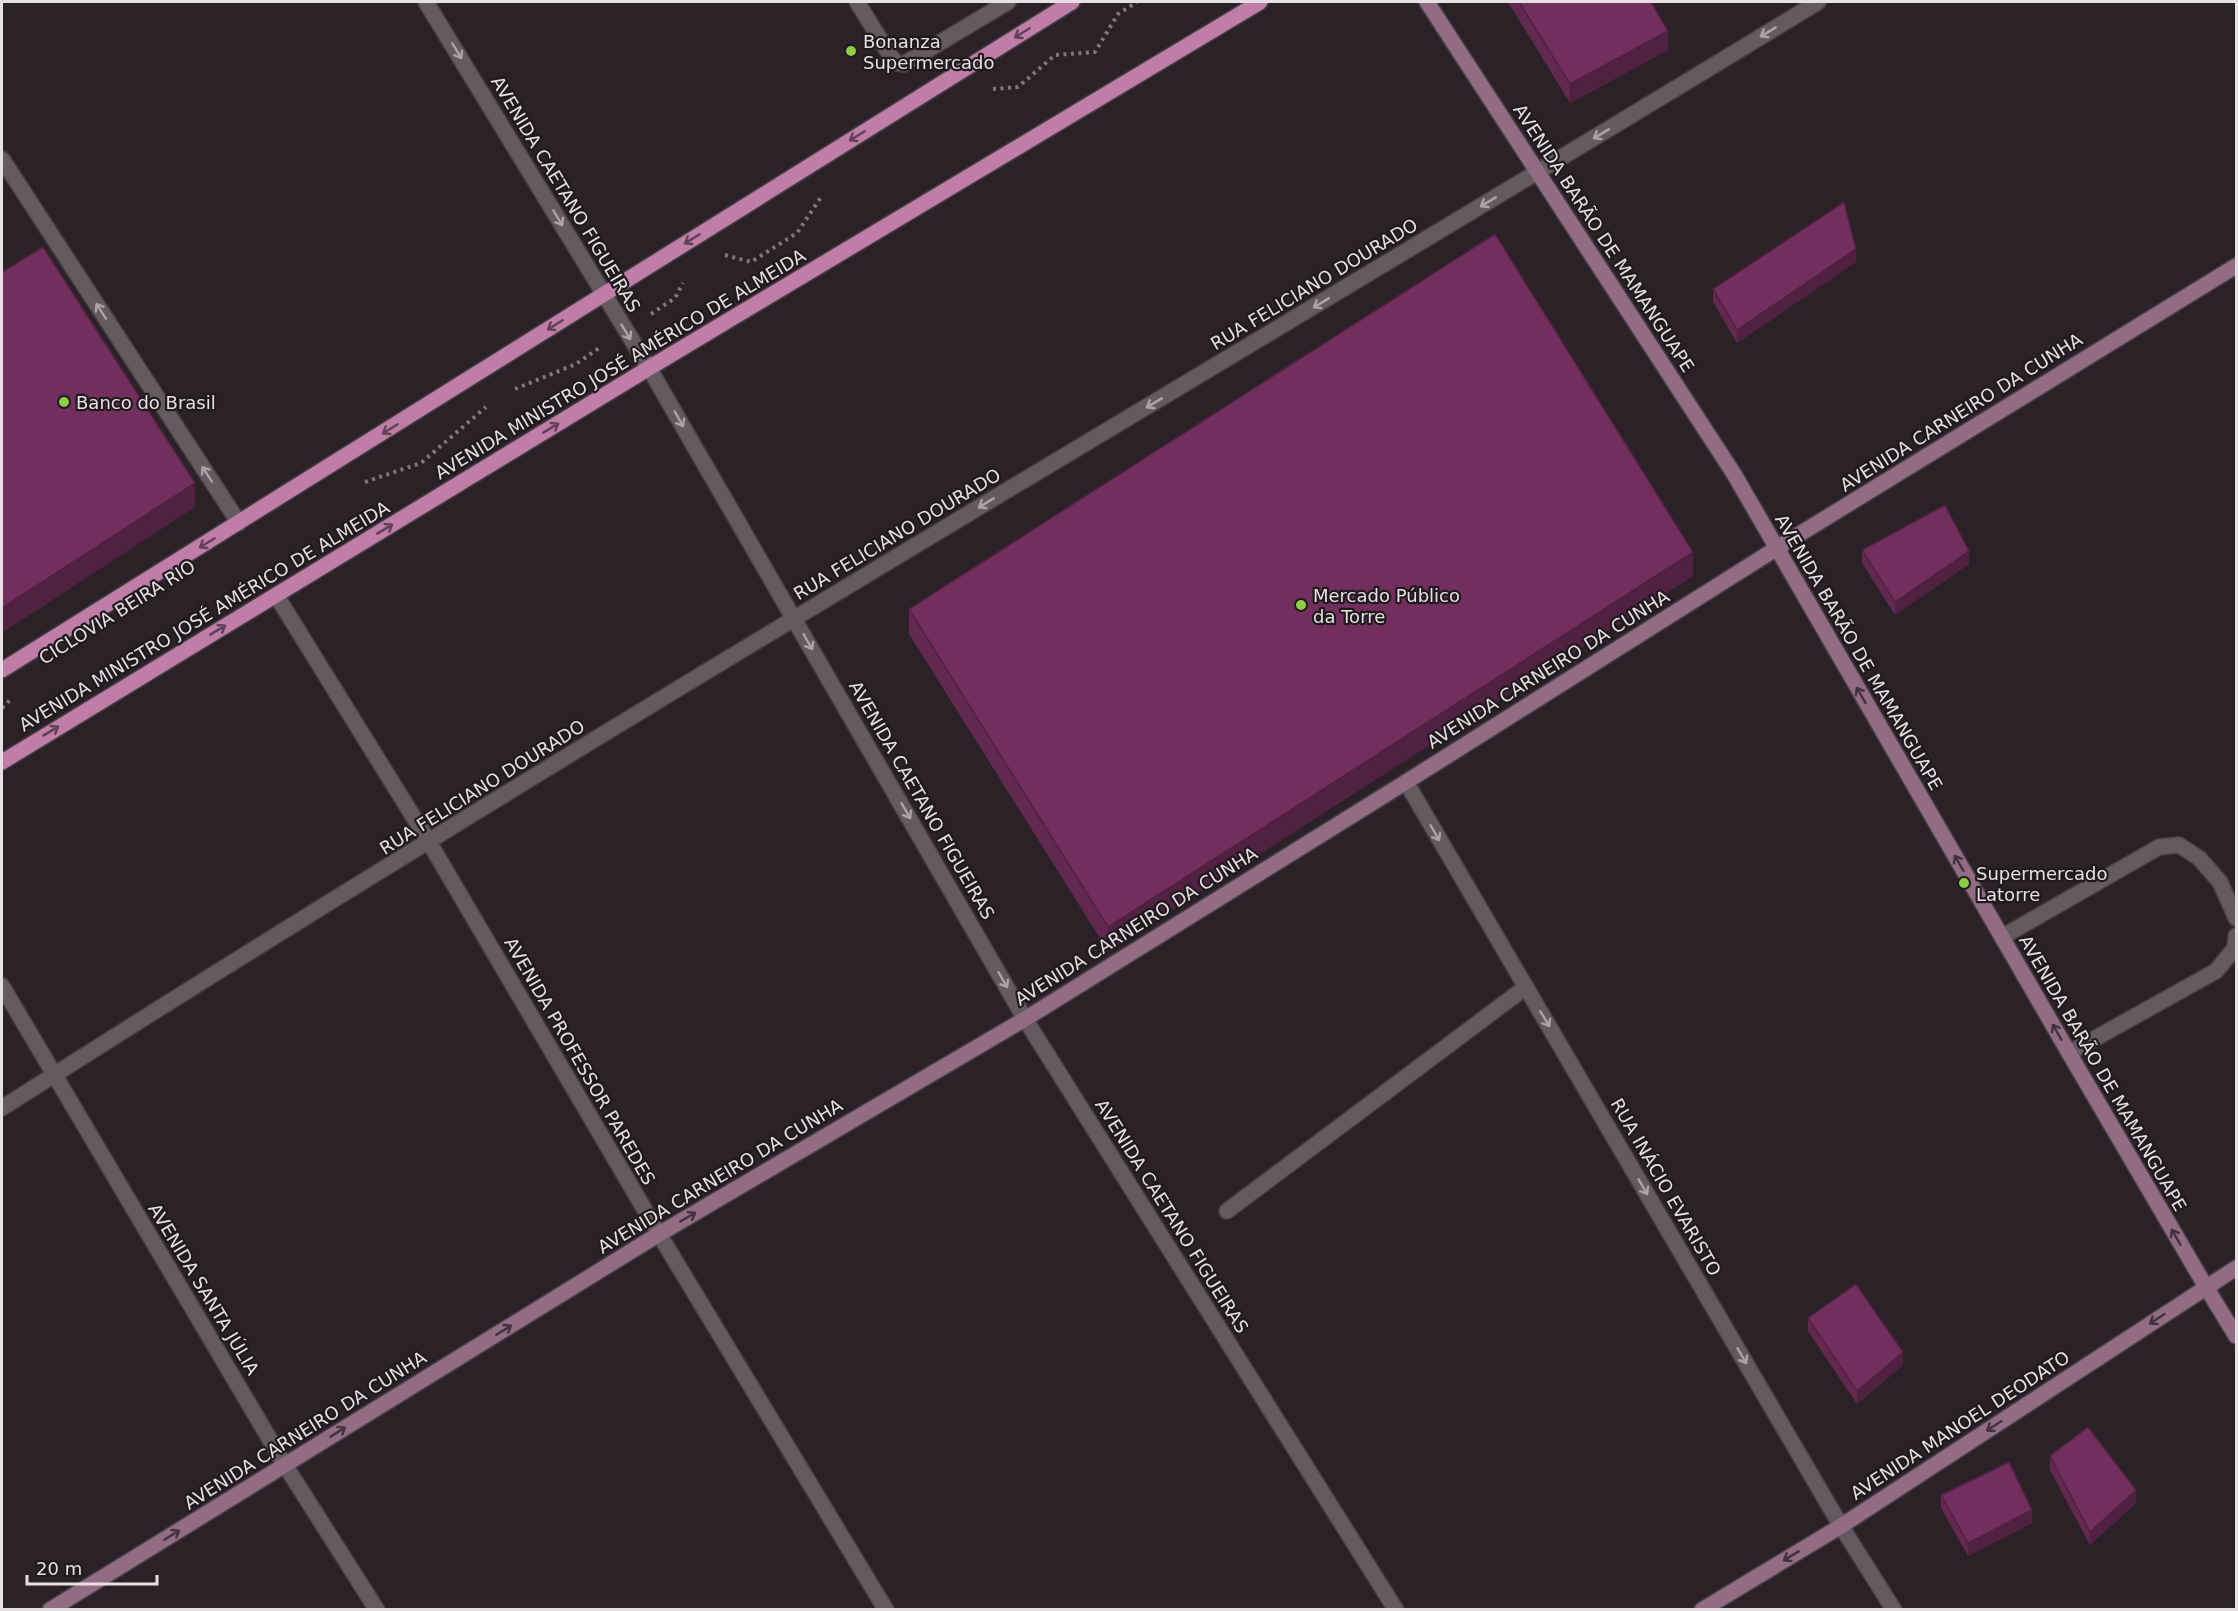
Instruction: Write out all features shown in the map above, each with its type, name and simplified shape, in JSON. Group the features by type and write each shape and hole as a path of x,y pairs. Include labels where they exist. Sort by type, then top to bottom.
{"main road":[{"path":"2,670 1072,2"},
{"name":"AVENIDA MINISTRO JOSÉ AMÉRICO DE ALMEIDA","path":"2,762 649,368 1260,2"}],"street":[{"name":"AVENIDA CAETANO FIGUEIRAS","path":"426,2 649,368 1025,1019 1396,1610"},
{"path":"857,2 892,58 897,63 904,64 1008,2"},
{"name":"AVENIDA BARÃO DE MAMANGUAPE","path":"1427,2 1734,474 2069,1053 2236,1336"},
{"name":"RUA FELICIANO DOURADO","path":"2,1108 429,842 795,618 1818,2"},
{"path":"2,159 239,523"},
{"name":"AVENIDA CARNEIRO DA CUNHA","path":"50,1610 659,1234 1025,1019 1777,548 2236,266"},
{"name":"AVENIDA PROFESSOR PAREDES","path":"276,595 429,842 659,1234 886,1610"},
{"name":"RUA INÁCIO EVARISTO","path":"1406,782 1842,1526 1894,1610"},
{"path":"2002,937 2159,847 2179,844 2199,858 2220,882 2236,918"},
{"path":"2069,1053 2216,971 2235,948 2236,936"},
{"name":"AVENIDA SANTA JÚLIA","path":"2,986 285,1465 377,1610"},
{"path":"1227,1211 1526,987"},
{"name":"AVENIDA MANOEL DEODATO","path":"1702,1610 1842,1526 2236,1268"}],"path":[{"path":"990,90 1018,87 1055,55 1095,52 1118,14 1137,2"},
{"path":"715,252 751,262 797,233 821,196"},
{"path":"510,391 576,364 675,298 687,277"},
{"path":"362,483 421,463 490,403"},
{"path":"2,708 18,693"}],"building":[{"path":"1519,2 1651,2 1668,31 1570,84"},
{"path":"1844,202 1856,249 1737,330 1713,289"},
{"name":"Mercado Público da Torre","path":"1495,234 1693,552 1108,927 909,609"},
{"name":"Banco do Brasil","path":"43,247 195,483 2,608 2,272"},
{"path":"1945,505 1969,551 1895,602 1862,550"},
{"path":"1856,1284 1903,1352 1857,1391 1808,1318"},
{"path":"2088,1427 2136,1490 2090,1532 2050,1456"},
{"path":"2009,1462 2032,1510 1968,1543 1941,1495"}],"place":[{"name":"Bonanza Supermercado","path":"851,51"},
{"name":"Banco do Brasil","path":"64,402"},
{"name":"Mercado Público da Torre","path":"1301,605"},
{"name":"Supermercado Latorre","path":"1964,883"}]}
